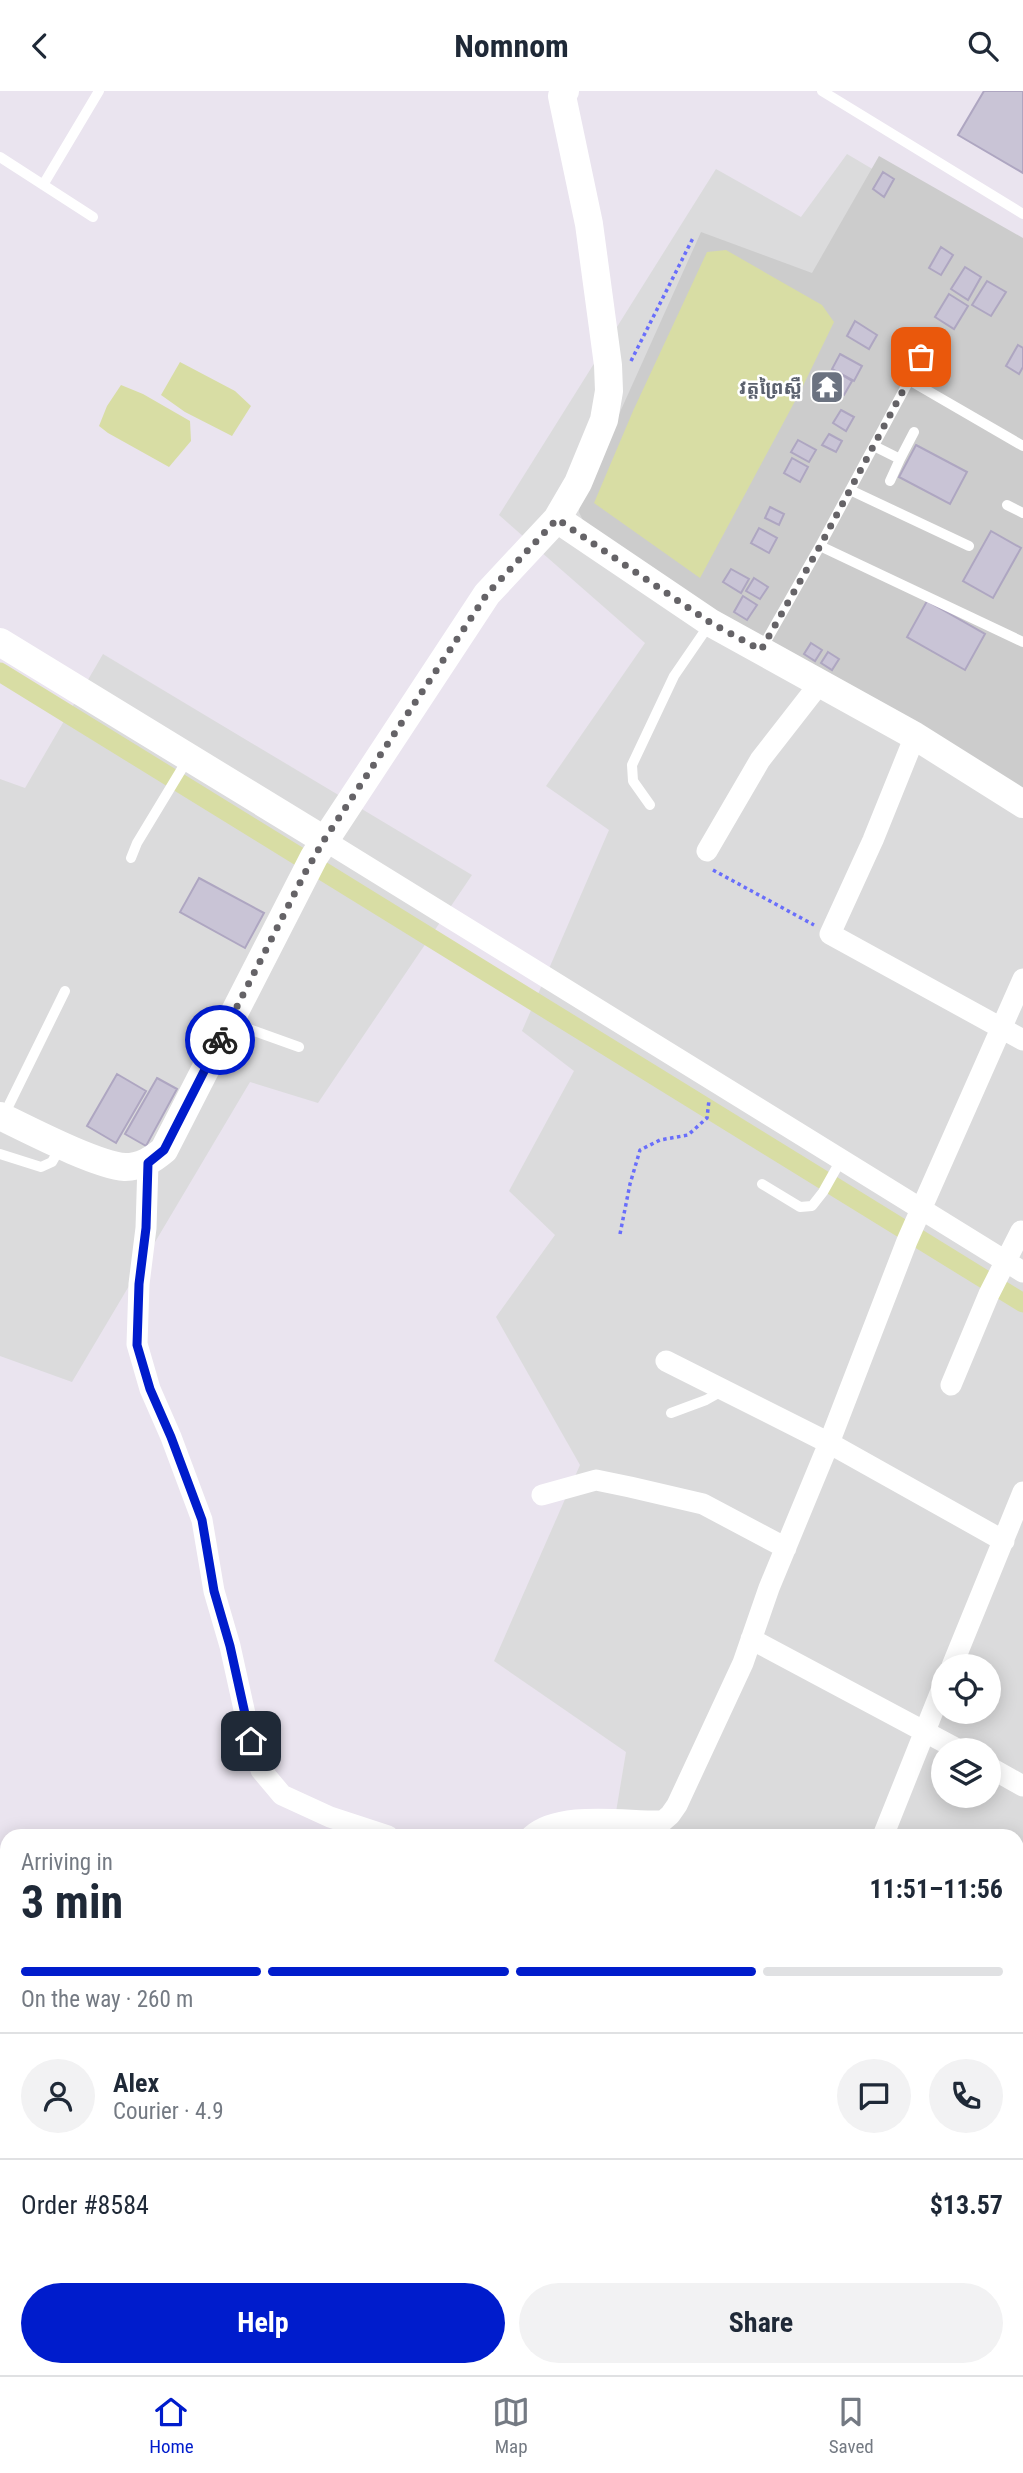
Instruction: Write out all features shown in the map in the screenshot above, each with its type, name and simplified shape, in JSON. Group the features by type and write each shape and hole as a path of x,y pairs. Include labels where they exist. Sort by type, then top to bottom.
{"street":[{"path":"1,1117 102,1162 126,1167 148,1163 164,1150 315,856 487,594 557,519 578,484 604,420 609,391 589,224 563,93"},
{"path":"557,519 711,623 915,736 1023,804"},
{"path":"0,642 315,856 837,1166 915,1225 1004,1275"},
{"path":"707,851 760,760 820,683"},
{"path":"915,736 873,840 830,934 1023,1039"},
{"path":"538,1829 580,1819 643,1822 663,1821 670,1815 743,1663 915,1225 1023,979"},
{"path":"148,1163 137,1345 150,1389 202,1520 214,1591 230,1646 251,1741 261,1770 282,1795 330,1817 367,1829"},
{"path":"951,1385 1004,1275 1021,1231"},
{"path":"666,1361 829,1443 1004,1541"},
{"path":"542,1495 596,1480 630,1487 702,1504 786,1548"},
{"path":"957,1654 1023,1492"},
{"path":"751,1639 939,1738"},
{"path":"886,1829 931,1715"},
{"path":"1001,1774 1023,1786"}],"lane":[{"path":"43,185 99,91"},
{"path":"822,91 1023,214"},
{"path":"0,157 93,217"},
{"path":"761,650 934,334"},
{"path":"909,380 1023,446"},
{"path":"890,481 914,432"},
{"path":"874,446 900,459"},
{"path":"850,490 969,546"},
{"path":"1007,505 1023,513"},
{"path":"820,546 1023,642"},
{"path":"650,805 633,781 632,765 674,676 711,623"},
{"path":"131,858 137,843 184,765"},
{"path":"1,1117 65,991"},
{"path":"229,1022 299,1047"},
{"path":"0,1153 41,1167 52,1162 62,1144"},
{"path":"762,1184 800,1207 812,1206 837,1166"},
{"path":"671,1413 722,1391"}],"path":[{"path":"630,363 694,236"},
{"path":"707,851 706,866 830,934"},
{"path":"620,1234 640,1150 660,1140 688,1135 707,1118 710,1094"}],"shaded area":[{"path":"847,154 1023,258 1023,1829 613,1829 626,1752 494,1661 580,1465 496,1317 555,1235 509,1191 574,1071 522,1031 609,830 546,786 645,643 499,515 716,169 801,217"},
{"name":"វត្តព្រៃស្ពឺ","path":"879,156 1023,238 1023,792 766,646 585,525 579,512 580,501 701,232 812,273"},
{"path":"726,250 822,305 834,322 801,390 700,578 594,503 633,411 707,252"},
{"path":"180,362 235,391 251,406 232,436 185,412 161,395"},
{"path":"121,385 143,394 190,421 191,441 169,467 99,426 107,406"},
{"path":"103,654 472,875 318,1103 250,1082 72,1382 0,1356 0,779 25,788"}],"building":[{"path":"984,91 1023,91 1023,173 958,135"},
{"path":"883,172 894,179 884,197 873,189"},
{"path":"941,247 953,255 941,275 929,268"},
{"path":"965,267 981,277 968,300 951,289"},
{"path":"987,281 1006,292 991,316 972,305"},
{"path":"949,294 968,306 954,329 935,317"},
{"path":"855,321 877,335 869,349 847,336"},
{"path":"1018,345 1023,348 1023,367 1019,374 1006,366"},
{"path":"840,354 862,366 854,381 832,369"},
{"path":"835,371 852,381 844,395 826,385"},
{"path":"841,410 854,417 846,431 833,423"},
{"path":"829,434 842,441 836,452 822,445"},
{"path":"798,440 816,450 809,462 791,452"},
{"path":"916,445 967,472 950,504 899,477"},
{"path":"792,458 808,467 800,482 784,473"},
{"path":"770,507 784,514 779,525 765,518"},
{"path":"759,528 777,538 769,553 751,543"},
{"path":"991,531 1021,548 993,598 963,581"},
{"path":"731,569 749,579 741,593 723,582"},
{"path":"754,578 768,587 760,599 746,591"},
{"path":"743,596 757,605 747,620 734,612"},
{"path":"927,601 985,634 965,670 907,637"},
{"path":"811,643 822,650 815,661 804,654"},
{"path":"828,652 839,659 832,670 821,663"},
{"path":"199,878 264,913 245,948 180,912"},
{"path":"117,1074 146,1091 116,1143 87,1126"},
{"path":"157,1078 177,1089 146,1146 125,1134"}],"waterway":[{"path":"0,672 1023,1303"}],"way so far":[{"path":"220,1040 324,840 487,594 557,519 711,623 761,650 921,357"}],"place":[{"name":"វត្តព្រៃស្ពឺ","path":"827,387"}],"route":[{"path":"220,1040 164,1150 148,1163 137,1345 150,1389 202,1520 214,1591 230,1646 251,1741"}]}
